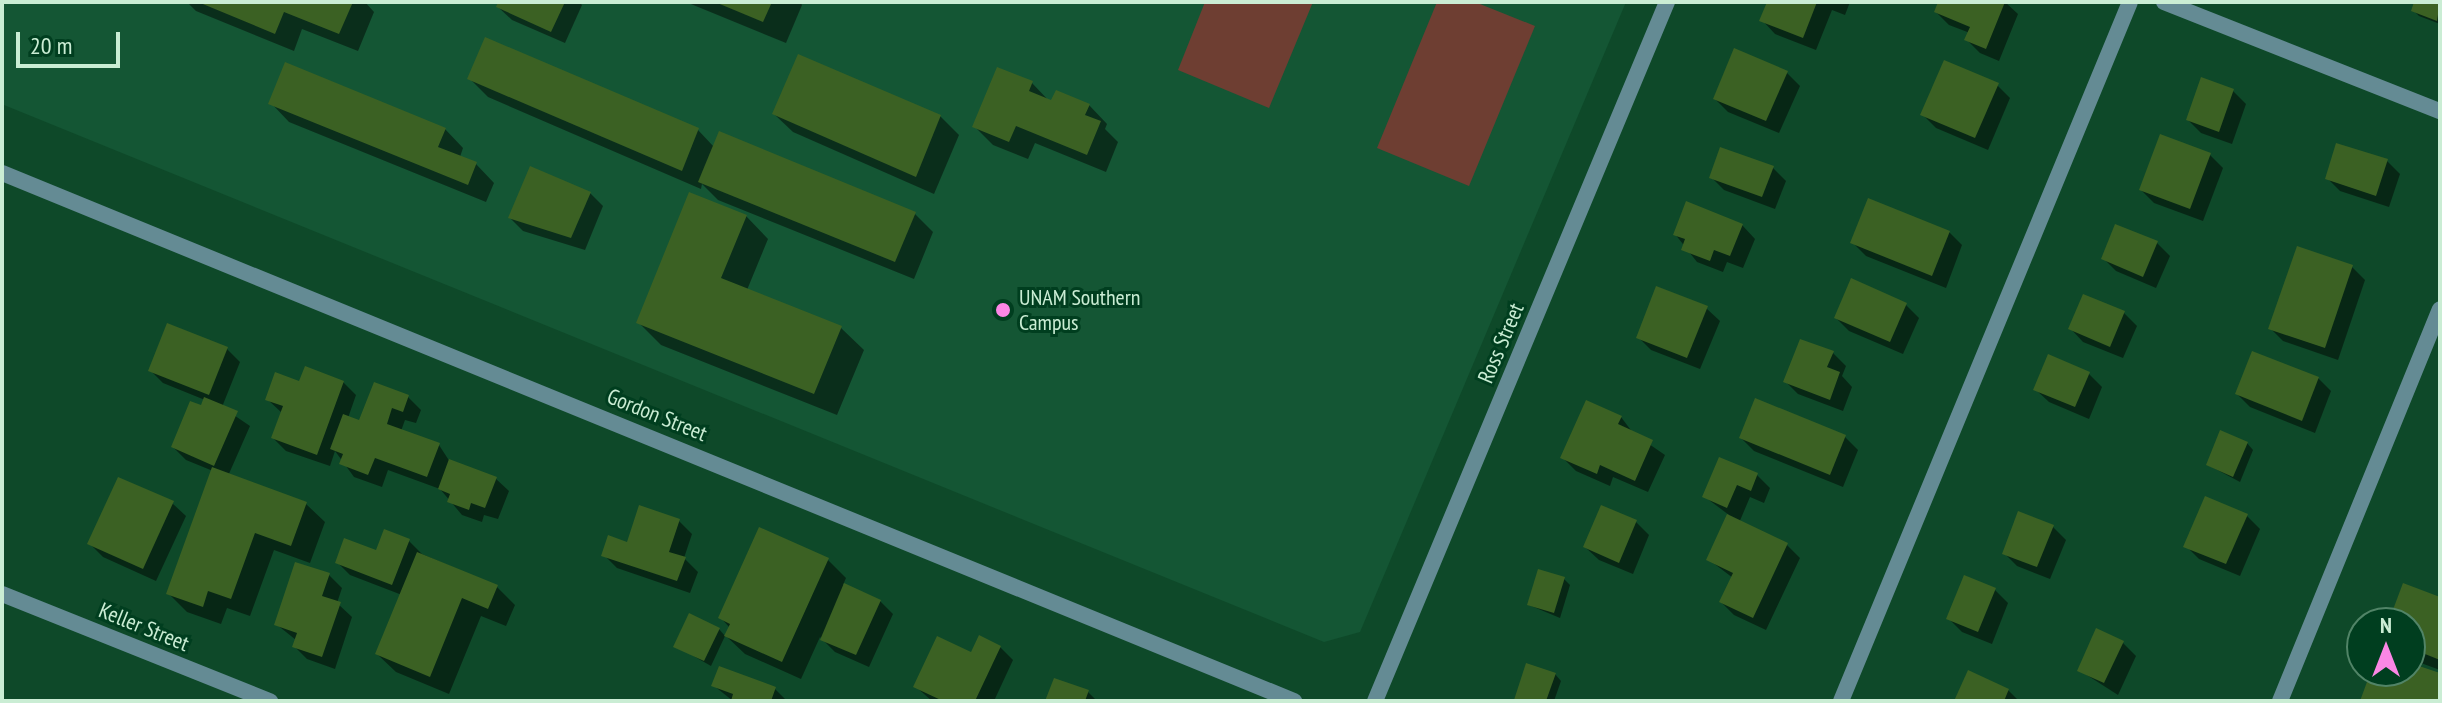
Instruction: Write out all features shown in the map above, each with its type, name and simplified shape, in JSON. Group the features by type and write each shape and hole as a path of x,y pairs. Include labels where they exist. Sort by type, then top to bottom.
{"street":[{"name":"Ross Street","path":"1375,701 1667,2"},
{"path":"1841,701 2130,2"},
{"path":"2164,2 2440,111"},
{"name":"Gordon Street","path":"2,173 1294,701"},
{"path":"2280,701 2440,309"},
{"name":"Keller Street","path":"2,594 270,701"}],"shaded area":[{"name":"UNAM Southern Campus","path":"2,2 1626,2 1360,632 1324,642 4,105"},
{"path":"1205,2 1313,2 1269,108 1178,70"},
{"path":"1437,2 1475,2 1535,26 1469,186 1377,148"}],"building":[{"path":"198,2 353,2 339,34 284,12 275,34"},
{"path":"498,2 565,2 551,32 496,7"},
{"path":"715,2 772,2 763,22"},
{"path":"1767,2 1817,2 1803,38 1759,21"},
{"path":"1938,2 2005,2 1986,49 1964,40 1970,27 1934,12"},
{"path":"2414,2 2440,2 2437,21 2411,11"},
{"path":"485,37 699,128 682,171 467,79"},
{"path":"1734,48 1788,71 1766,121 1713,99"},
{"path":"798,54 941,115 916,177 772,114"},
{"path":"1944,60 1999,83 1975,138 1920,115"},
{"path":"285,62 446,128 438,147 477,162 468,185 268,104"},
{"path":"997,67 1033,81 1029,91 1051,100 1056,90 1090,104 1085,115 1101,121 1087,155 1016,126 1009,142 972,127"},
{"path":"2201,77 2234,89 2219,132 2186,120"},
{"path":"719,131 916,212 895,262 698,182"},
{"path":"2160,134 2211,153 2190,209 2139,190"},
{"path":"2336,143 2388,159 2376,196 2325,179"},
{"path":"1720,147 1774,166 1762,197 1709,178"},
{"path":"530,166 591,192 571,238 508,218"},
{"path":"689,192 747,215 721,278 842,326 814,394 636,323"},
{"path":"1868,198 1950,231 1932,276 1850,243"},
{"path":"1686,201 1743,224 1730,256 1714,250 1710,261 1681,250 1685,239 1673,235"},
{"path":"2115,224 2158,241 2143,277 2101,259"},
{"path":"2297,246 2353,265 2325,348 2268,329"},
{"path":"1851,278 1907,303 1890,342 1834,318"},
{"path":"1656,286 1708,306 1687,358 1636,338"},
{"path":"2083,294 2125,311 2110,347 2068,329"},
{"path":"167,323 228,347 209,395 148,371"},
{"path":"1800,339 1834,351 1827,367 1840,372 1830,400 1783,382"},
{"path":"2252,351 2319,377 2302,421 2235,394"},
{"path":"2048,354 2090,372 2075,407 2033,390"},
{"path":"305,366 344,381 317,455 271,438 283,406 265,400 275,372 299,381"},
{"path":"374,382 409,395 403,412 392,408 387,424 440,443 427,477 375,458 368,475 339,464 343,454 330,449 343,414 359,420"},
{"path":"204,397 238,411 214,466 171,447 190,401 201,405"},
{"path":"1755,398 1846,435 1830,475 1739,438"},
{"path":"1586,400 1622,416 1618,424 1653,440 1635,481 1600,465 1597,474 1560,458"},
{"path":"2220,430 2248,442 2233,477 2206,465"},
{"path":"1719,457 1758,473 1751,491 1737,485 1727,508 1702,497"},
{"path":"449,459 497,477 485,508 471,503 469,510 447,502 450,494 438,489"},
{"path":"212,467 307,502 291,546 255,533 231,599 208,591 203,607 166,594"},
{"path":"118,477 174,501 143,569 87,544"},
{"path":"2205,496 2248,514 2226,564 2183,547"},
{"path":"639,505 680,519 669,552 686,557 677,581 601,556 608,535 627,542"},
{"path":"1601,505 1637,520 1619,563 1583,547"},
{"path":"2018,511 2054,525 2037,567 2002,554"},
{"path":"1727,514 1788,543 1753,618 1719,602 1733,573 1706,560"},
{"path":"759,527 829,558 782,662 724,636 730,624 718,618"},
{"path":"384,529 410,539 392,585 335,563 344,538 376,550"},
{"path":"417,552 498,585 488,609 462,598 430,677 375,654"},
{"path":"295,562 330,573 322,596 341,602 322,657 292,647 297,633 274,625"},
{"path":"1538,569 1565,577 1554,613 1527,605"},
{"path":"1964,575 1996,588 1978,632 1946,619"},
{"path":"844,583 881,600 856,655 820,640"},
{"path":"2403,583 2440,597 2440,660 2426,654 2426,607 2394,607"},
{"path":"689,613 720,628 704,661 673,647"},
{"path":"2096,628 2124,641 2104,683 2077,671"},
{"path":"979,635 1001,646 975,701 943,701 913,687 937,636 971,652"},
{"path":"1526,663 1556,673 1546,701 1514,700"},
{"path":"719,666 776,687 771,701 731,701 733,694 711,686"},
{"path":"2426,668 2440,673 2440,701 2360,701 2365,687 2426,687"},
{"path":"1968,670 2009,689 2004,701 1954,701"},
{"path":"1054,678 1089,690 1085,701 1045,701"}],"place":[{"name":"UNAM Southern Campus","path":"1003,310"}]}
